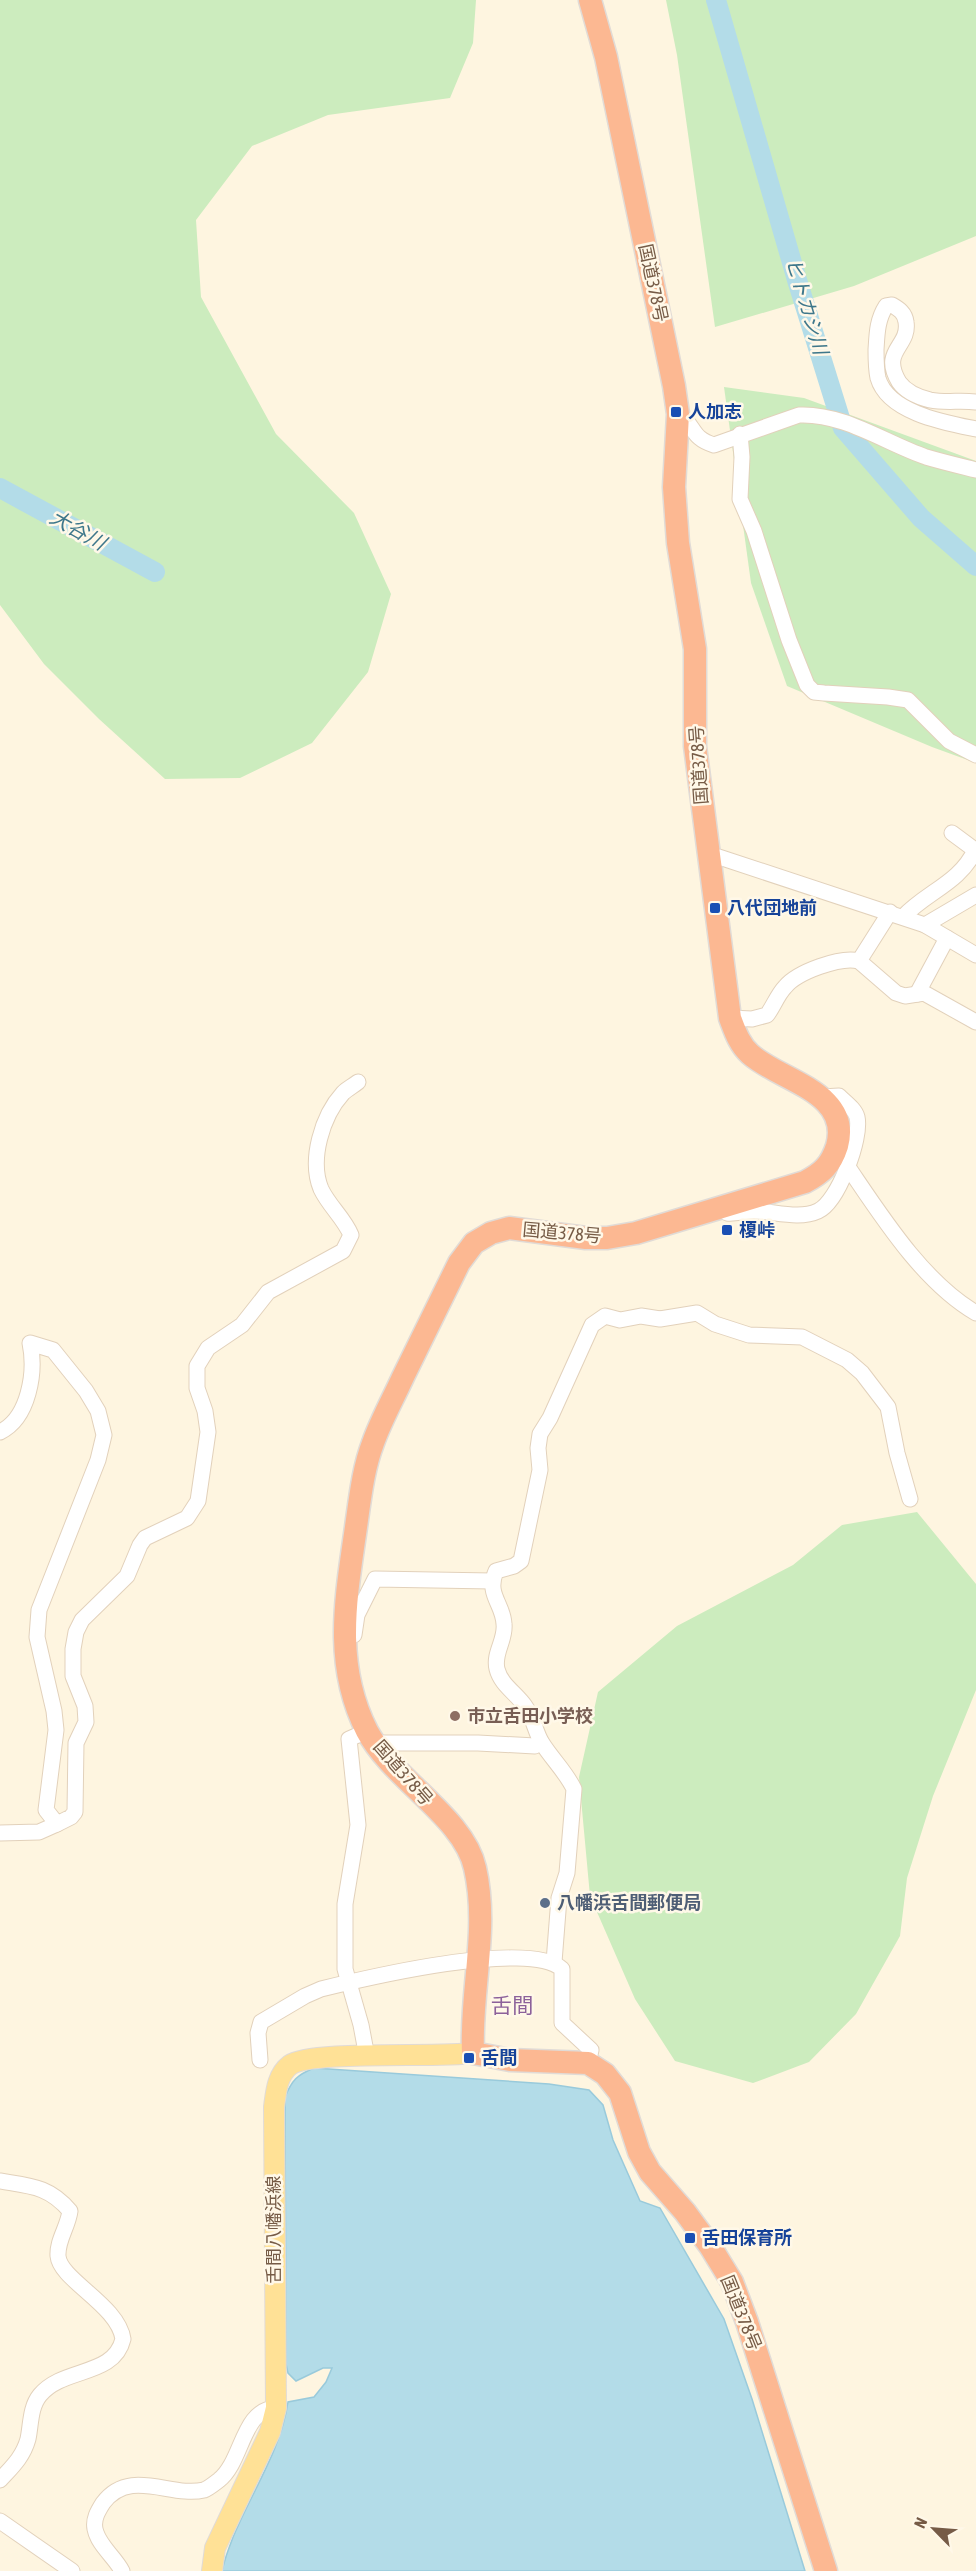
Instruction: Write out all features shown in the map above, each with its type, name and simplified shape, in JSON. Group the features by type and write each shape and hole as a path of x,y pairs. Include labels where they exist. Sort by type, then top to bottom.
{"highway":[{"name":"国道378号","path":"473,2053 479,1959 478,1889 475,1867 467,1846 451,1825 399,1774 371,1737 355,1703 347,1667 343,1627 346,1596 362,1490 372,1444 459,1263 474,1243 490,1233 509,1228 586,1238 607,1238 636,1233 805,1182 821,1173 833,1160 840,1135 835,1114 822,1097 805,1085 765,1065 748,1052 736,1036 730,1018 695,746 695,649 676,518 674,487 678,414 606,57 590,0"},
{"path":"473,2053 510,2060 588,2063"},
{"name":"国道378号","path":"588,2063 605,2074 620,2093 639,2152 650,2172 685,2212 732,2282 826,2571"}],"main road":[{"name":"舌間八幡浜線","path":"212,2571 215,2548 258,2458 276,2408 274,2107 277,2084 290,2066 304,2059 452,2056 473,2053"}],"street":[{"path":"976,402 932,401 902,387 892,366 892,358 906,331 906,322 902,312 892,305 886,306 879,317 876,366 878,380 891,398 920,415 976,429"},
{"path":"678,414 688,420 696,436 703,442 714,445 799,415 812,414 862,430 926,457 976,470"},
{"path":"740,434 740,499 754,531 789,640 807,685 814,692 908,700 949,741 976,755"},
{"path":"859,961 897,915 957,876 968,865 975,850 952,833"},
{"path":"708,857 719,857 925,925 976,955"},
{"path":"925,925 976,895"},
{"path":"917,994 946,938"},
{"path":"730,1018 752,1019 767,1015 785,986 828,963 848,958 859,961 896,993 905,996 924,993 976,1022"},
{"path":"0,1833 39,1832 71,1817 75,1812 76,1743 86,1722 85,1706 73,1676 73,1648 76,1632 82,1620 127,1576 145,1538 187,1518 198,1501 208,1432 205,1411 197,1388 197,1366 208,1348 242,1325 268,1292 335,1256 349,1243 351,1235 321,1189 316,1168 319,1142 330,1114 343,1093 357,1082"},
{"path":"722,1206 727,1213 754,1211 798,1214 818,1211 832,1197 848,1167 859,1128 856,1114 839,1096 822,1097"},
{"path":"848,1167 899,1241 945,1288 976,1313"},
{"path":"554,1962 559,1898 567,1873 574,1789 542,1742 536,1724 524,1705 503,1681 497,1669 496,1655 504,1634 504,1622 493,1594 492,1581 496,1571 514,1566 521,1561 540,1470 538,1448 540,1434 550,1418 592,1325 605,1316 620,1320 641,1316 660,1319 697,1313 715,1324 749,1335 802,1337 847,1360 862,1373 888,1407 897,1453 910,1499"},
{"path":"0,1432 15,1420 25,1400 32,1364 30,1343 53,1350 63,1361 98,1411 104,1435 98,1460 39,1610 37,1637 54,1711 56,1730 46,1810 57,1824"},
{"path":"347,1667 355,1660 354,1630 357,1615 375,1579 492,1581"},
{"path":"367,2057 361,2025 345,1970 345,1904 358,1826 349,1739 371,1737 536,1746 542,1742"},
{"path":"260,2060 258,2033 261,2022 305,1996 348,1983 479,1959 516,1957 554,1962 562,1969 562,2023 591,2050 588,2063"},
{"path":"0,2181 42,2188 60,2199 70,2211 68,2225 59,2244 58,2259 67,2272 111,2314 122,2330 123,2339 117,2355 110,2362 64,2378 48,2387 39,2396 34,2404 23,2452 18,2461 0,2480"},
{"path":"122,2571 116,2559 99,2540 95,2529 97,2511 107,2498 119,2490 135,2485 156,2485 185,2491 205,2490 222,2478 230,2468 257,2415 266,2409 276,2408"},
{"path":"0,2521 72,2571"}],"green space":[{"path":"0,0 476,0 473,43 450,98 328,115 252,146 196,220 201,297 276,434 354,513 391,594 368,672 312,743 240,778 165,779 99,719 44,664 0,605"},
{"path":"666,0 976,0 976,236 854,286 715,327 677,55"},
{"path":"724,387 804,398 976,461 976,763 787,686 751,583"},
{"path":"917,1512 976,1584 976,1690 933,1796 907,1878 900,1936 856,2014 809,2062 753,2083 675,2061 635,1999 590,1896 579,1777 598,1692 677,1626 793,1565 842,1525"}],"water":[{"path":"314,2068 549,2084 589,2090 603,2105 613,2140 640,2201 660,2208 724,2319 752,2399 805,2571 222,2571 237,2528 276,2445 288,2402 314,2397 326,2382 332,2368 323,2368 296,2381 288,2373 286,2364 285,2097 296,2079"}],"waterway":[{"name":"ヒトカシ川","path":"716,0 797,280 843,428 921,518 976,566"},
{"name":"大谷川","path":"0,488 155,572"}],"place":[{"name":"人加志","path":"676,412"},
{"name":"八代団地前","path":"715,908"},
{"name":"榎峠","path":"727,1230"},
{"name":"市立舌田小学校","path":"455,1716"},
{"name":"八幡浜舌間郵便局","path":"545,1903"},
{"name":"舌間","path":"469,2058"},
{"name":"舌田保育所","path":"690,2238"}],"district":[{"name":"舌間","path":"512,2006"}]}
